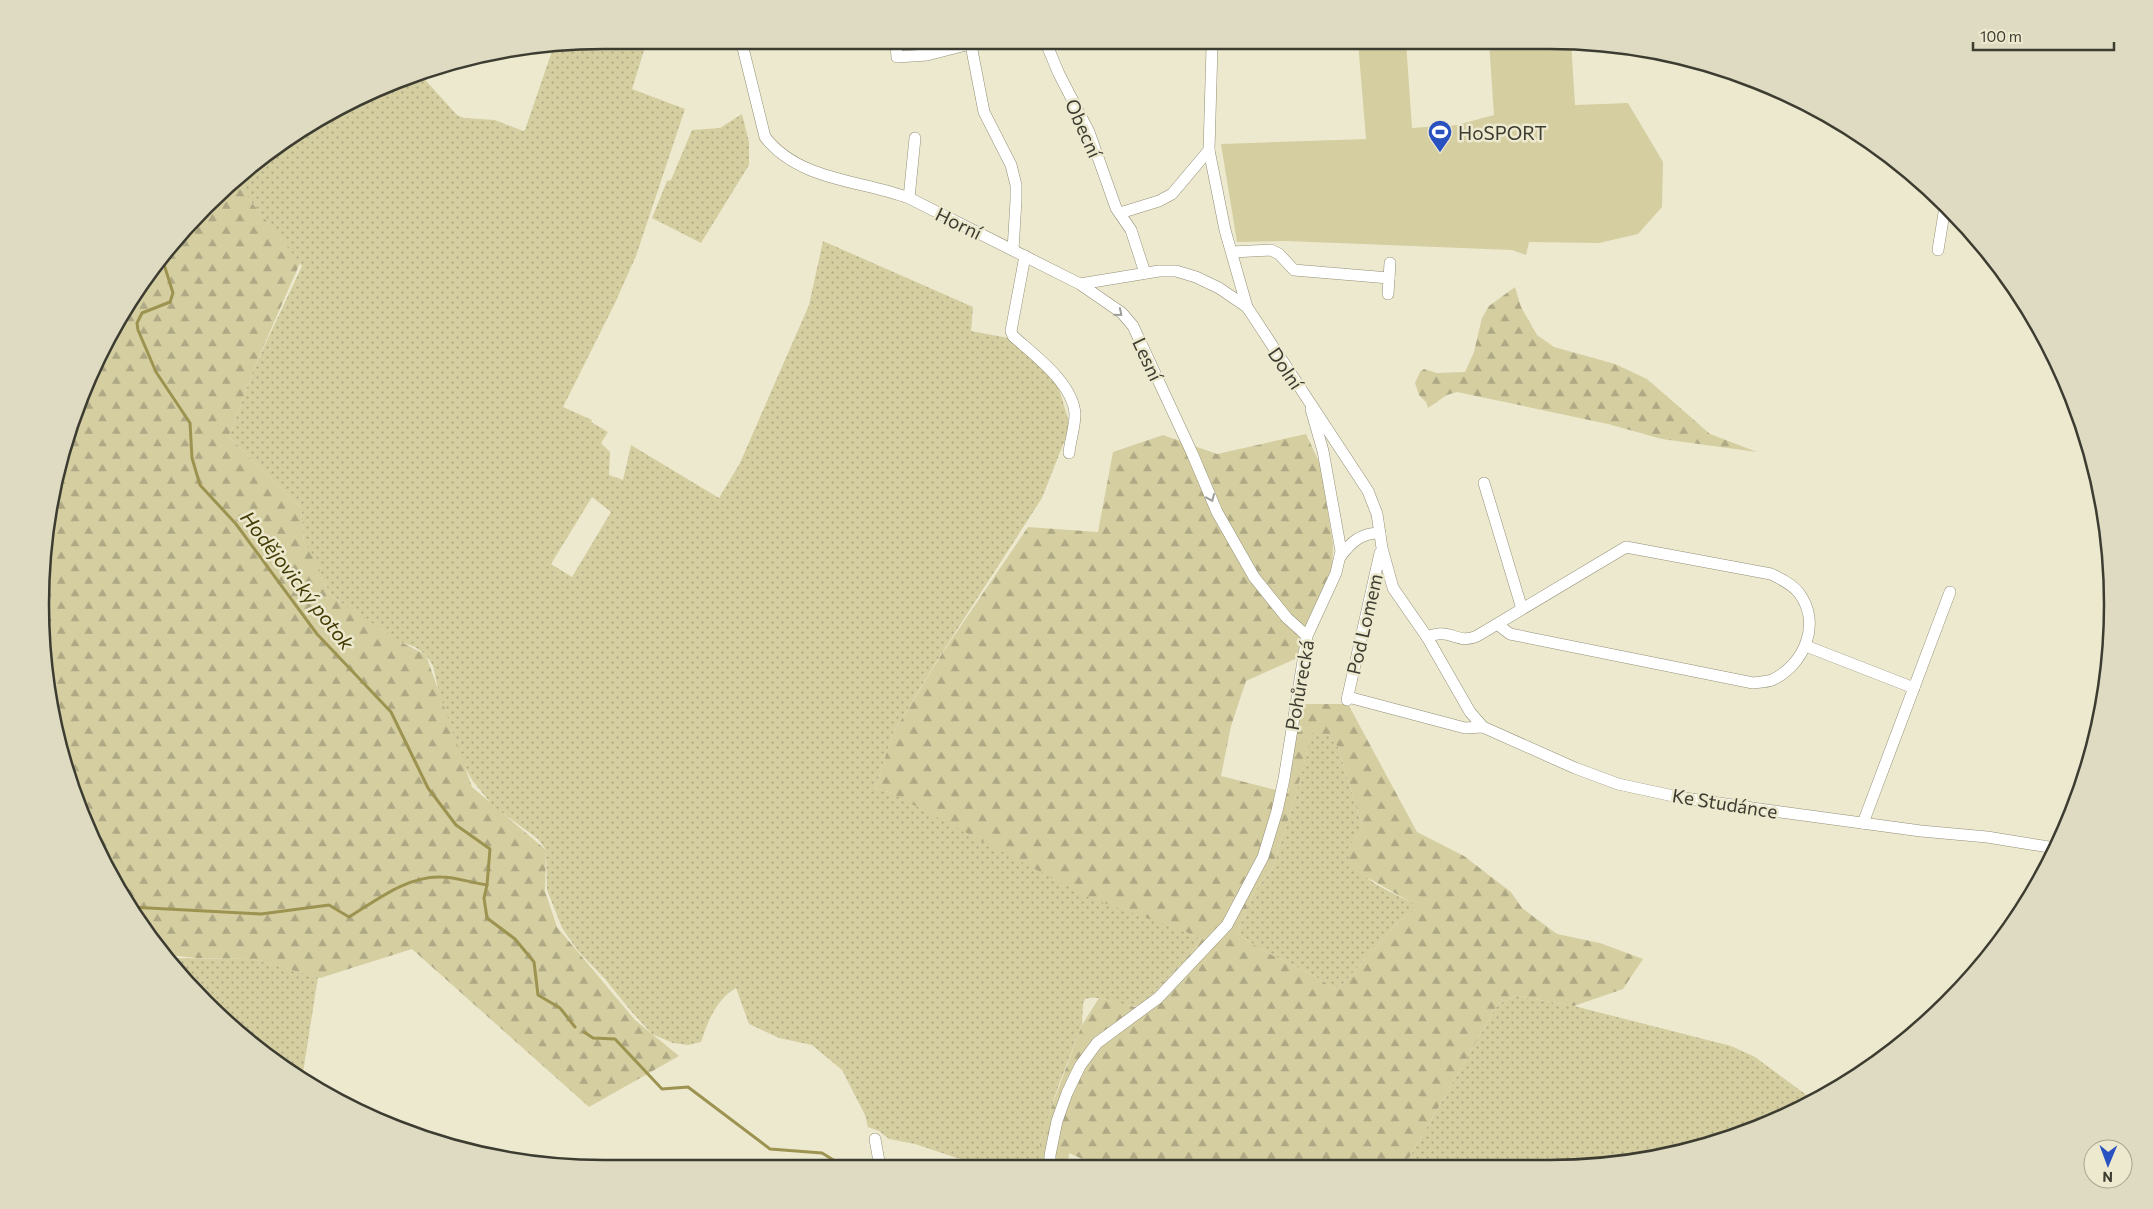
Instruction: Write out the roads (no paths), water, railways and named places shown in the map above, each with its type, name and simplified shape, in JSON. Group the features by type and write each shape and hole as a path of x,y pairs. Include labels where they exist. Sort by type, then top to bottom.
{"street":[{"name":"Horní","path":"743,49 764,137 783,156 822,176 890,191 909,198 1080,284"},
{"path":"896,49 897,57 927,55 952,49"},
{"path":"973,49 984,112 1011,165 1016,185 1013,250"},
{"name":"Obecní","path":"1049,49 1089,132 1111,198 1132,230 1145,273"},
{"name":"Dolní","path":"1212,49 1209,150 1225,230 1246,307 1368,491 1377,514 1382,548 1393,588 1442,662"},
{"path":"909,198 915,138"},
{"path":"1120,213 1159,201 1172,194 1209,150"},
{"path":"1938,250 1944,215"},
{"path":"1232,252 1271,250 1278,254 1294,270 1389,278"},
{"path":"1025,256 1011,331 1013,336 1047,367 1069,393 1074,414 1069,453"},
{"path":"1388,294 1390,263"},
{"path":"1080,284 1159,270 1176,271 1196,277 1220,288 1246,307"},
{"name":"Lesní","path":"1080,284 1122,313 1133,326 1217,512 1254,576 1287,618 1306,636"},
{"name":"Pohůrecká","path":"1050,1160 1057,1121 1067,1093 1080,1066 1097,1043 1158,998 1228,925 1262,857 1278,811 1306,636 1336,573 1340,557 1339,533 1323,451 1308,400"},
{"path":"1484,483 1522,609"},
{"path":"1340,557 1350,543 1360,536 1380,533"},
{"path":"1427,637 1439,633 1462,640 1471,639 1626,547 1770,574 1786,581 1799,593 1807,607 1809,627 1806,646 1797,660 1784,673 1770,681 1753,683 1510,634 1497,624"},
{"name":"Pod Lomem","path":"1382,548 1347,698 1465,728 1483,727"},
{"path":"1862,823 1950,592"},
{"path":"1806,646 1914,688"},
{"name":"Ke Studánce","path":"1442,662 1470,712 1483,727 1574,768 1618,784 1678,797 2048,847"},
{"path":"875,1139 879,1160"}],"waterway":[{"name":"Hodějovický potok","path":"164,266 173,293 170,302 142,313 137,323 138,330 156,372 190,423 192,458 200,485 236,524 317,634 391,712 428,788 456,825 490,849 484,898 487,918 515,939 534,962 538,995 560,1008 575,1027"},
{"path":"139,907 261,914 329,905 349,917 393,890 416,880 447,877 487,885"},
{"name":"Hodějovický potok","path":"584,1032 593,1038 615,1039 662,1089 688,1087 770,1149 822,1153 833,1160"}],"place":[{"name":"HoSPORT","path":"1440,153"}]}
